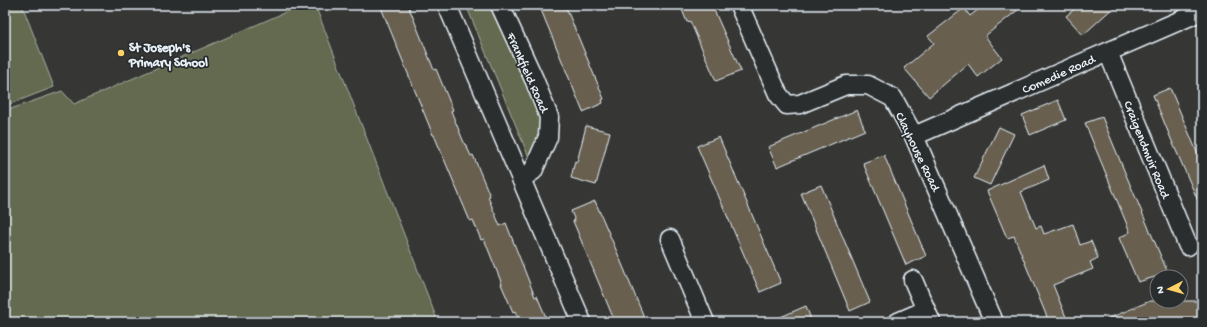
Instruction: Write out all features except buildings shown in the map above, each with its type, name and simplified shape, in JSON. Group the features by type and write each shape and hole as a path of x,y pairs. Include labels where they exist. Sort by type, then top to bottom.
{"street":[{"path":"447,5 582,322"},
{"name":"Frankfield Road","path":"500,5 534,79 549,117 548,138 533,171 521,179"},
{"name":"Clayhouse Road","path":"739,5 778,94 787,105 800,104 846,85 868,85 893,98 914,136 994,322"},
{"name":"Comedie Road","path":"914,136 1202,11"},
{"name":"Craigendmuir Road","path":"1108,52 1188,246"},
{"path":"670,239 705,322"},
{"path":"898,322 928,316 913,280"}],"green space":[{"path":"5,5 22,5 54,87 5,106"},
{"path":"302,5 315,5 438,322 5,322 5,111 62,91 74,104"},
{"path":"466,5 496,5 545,121 536,153 528,155"}],"place":[{"name":"St Joseph's Primary School","path":"121,53"}]}
